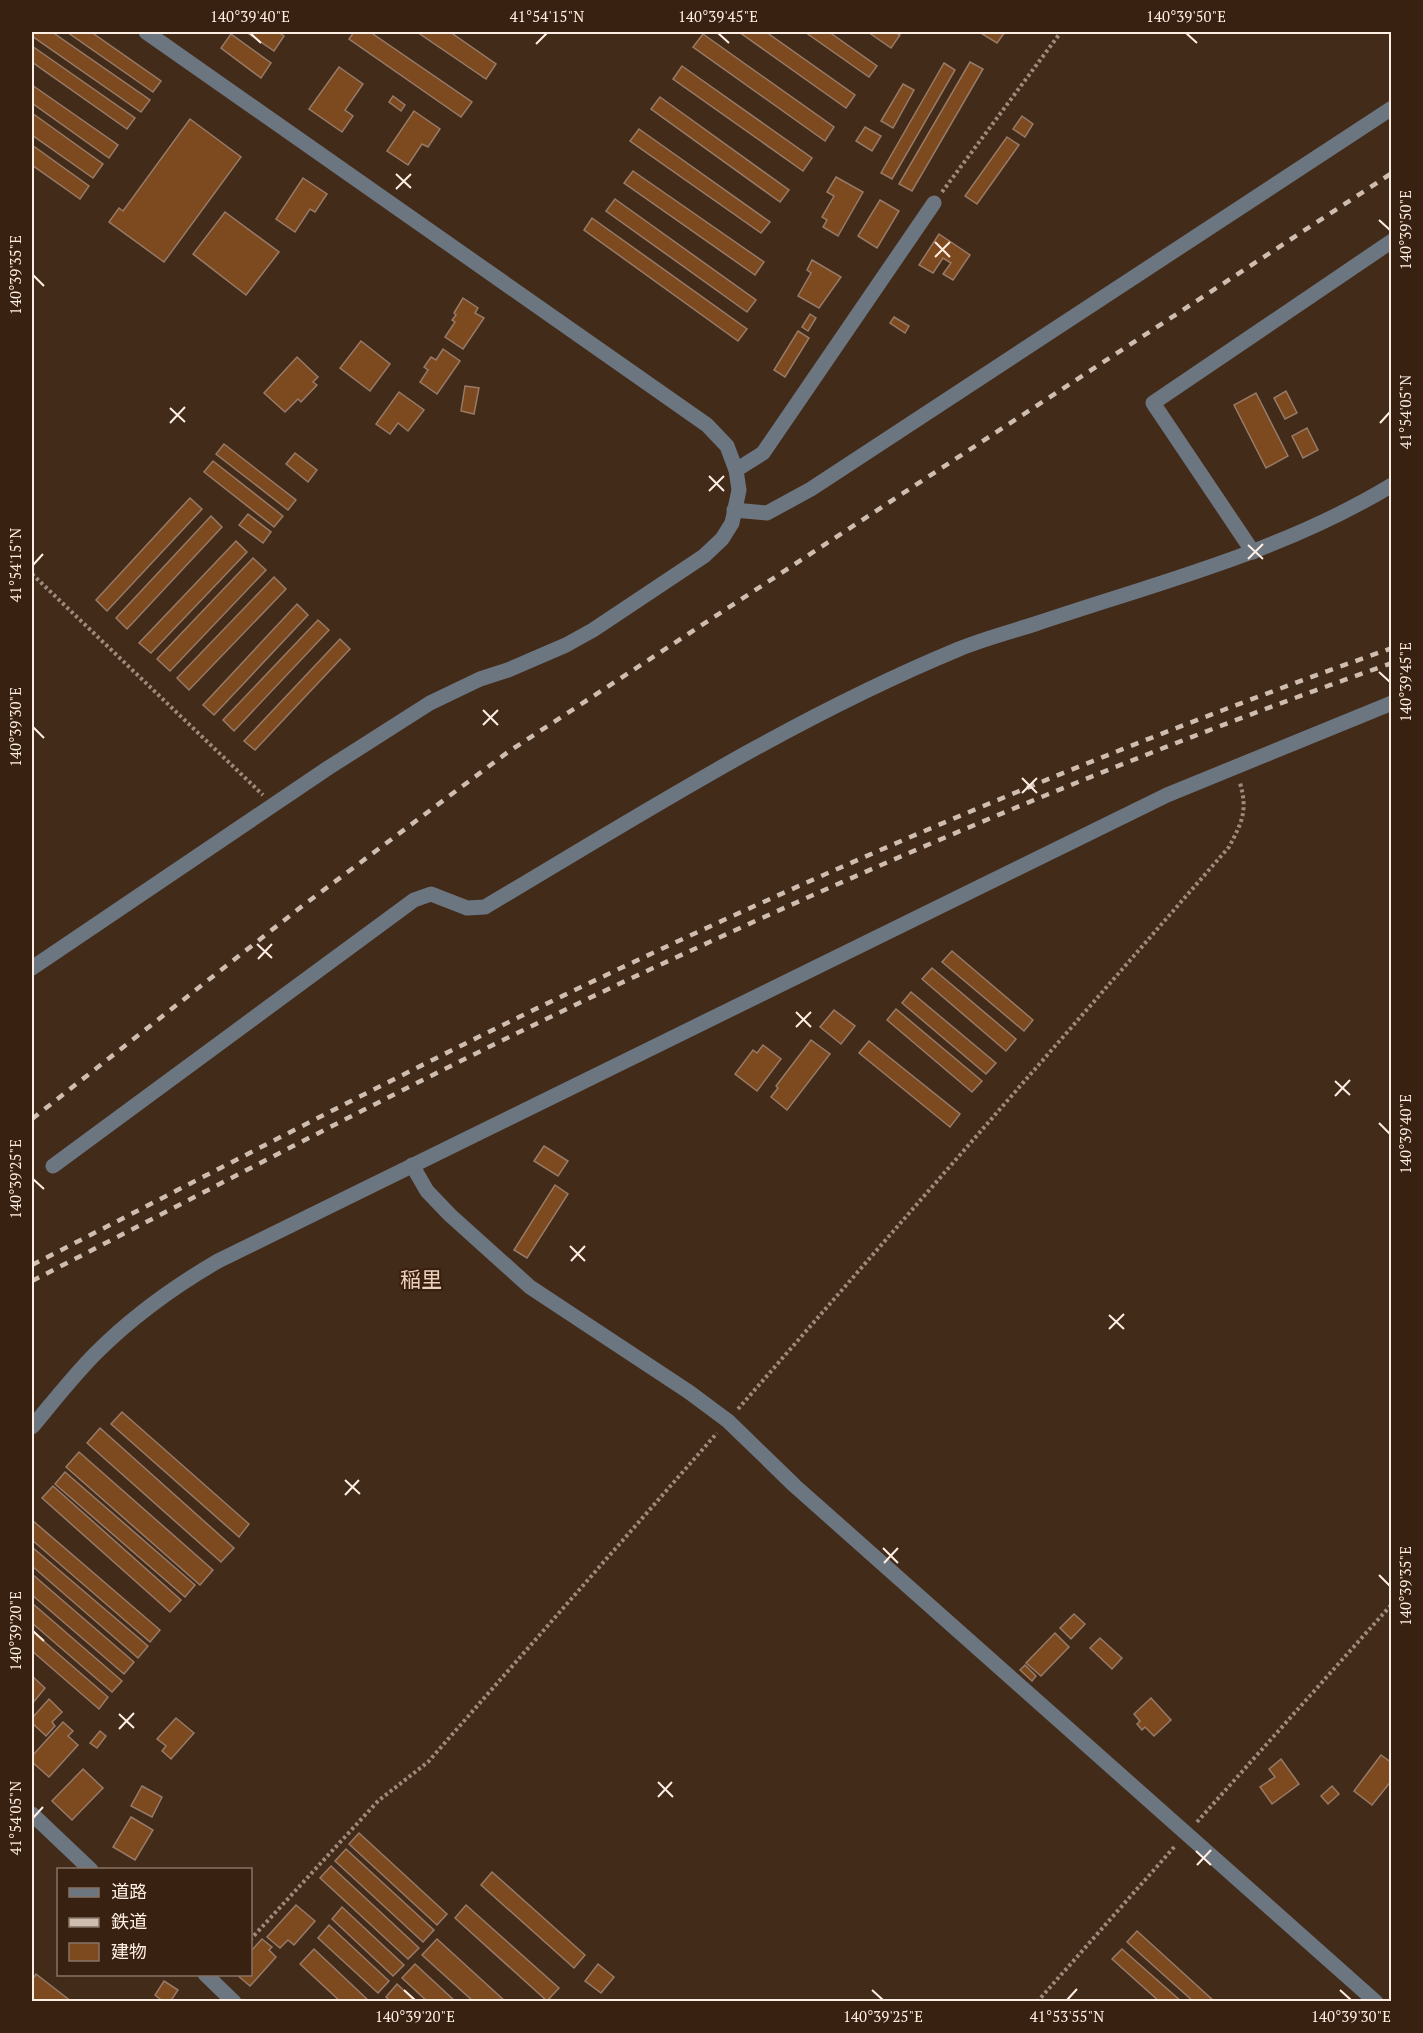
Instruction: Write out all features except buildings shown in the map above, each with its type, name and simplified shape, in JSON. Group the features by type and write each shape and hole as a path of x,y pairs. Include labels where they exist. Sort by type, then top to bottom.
{"street":[{"path":"32,968 328,768 430,703 480,679 508,670 566,645 623,611 704,556 723,539 732,523 739,490 736,470 727,446 707,425 146,32"},
{"path":"734,510 767,513 811,489 1392,108"},
{"path":"736,470 763,453 934,203"},
{"path":"1253,552 1153,403 1392,241"},
{"path":"53,1166 414,900 431,894 467,908 485,907 742,755 838,705 960,649 1253,552 1354,508 1392,485"},
{"path":"32,1426 96,1354 124,1328 196,1274 412,1165 1167,795 1392,703"},
{"path":"412,1165 427,1191 450,1215 530,1287 689,1392 728,1421 795,1486 1185,1835 1376,2001"},
{"path":"32,1814 90,1868"},
{"path":"207,1976 234,2001"}],"path":[{"path":"934,203 1061,32"},
{"path":"32,574 275,805"},
{"path":"252,1938 378,1800 428,1762 1229,847 1242,822 1245,802 1235,768"},
{"path":"1037,2001 1392,1604"}],"railway":[{"path":"32,1119 301,907 508,752 1392,173"},
{"path":"32,1265 453,1050 729,918 1057,775 1392,648"},
{"path":"32,1281 441,1071 607,990 776,912 950,835 1125,763 1392,663"}],"district":[{"name":"稲里","path":"421,1279"}]}
